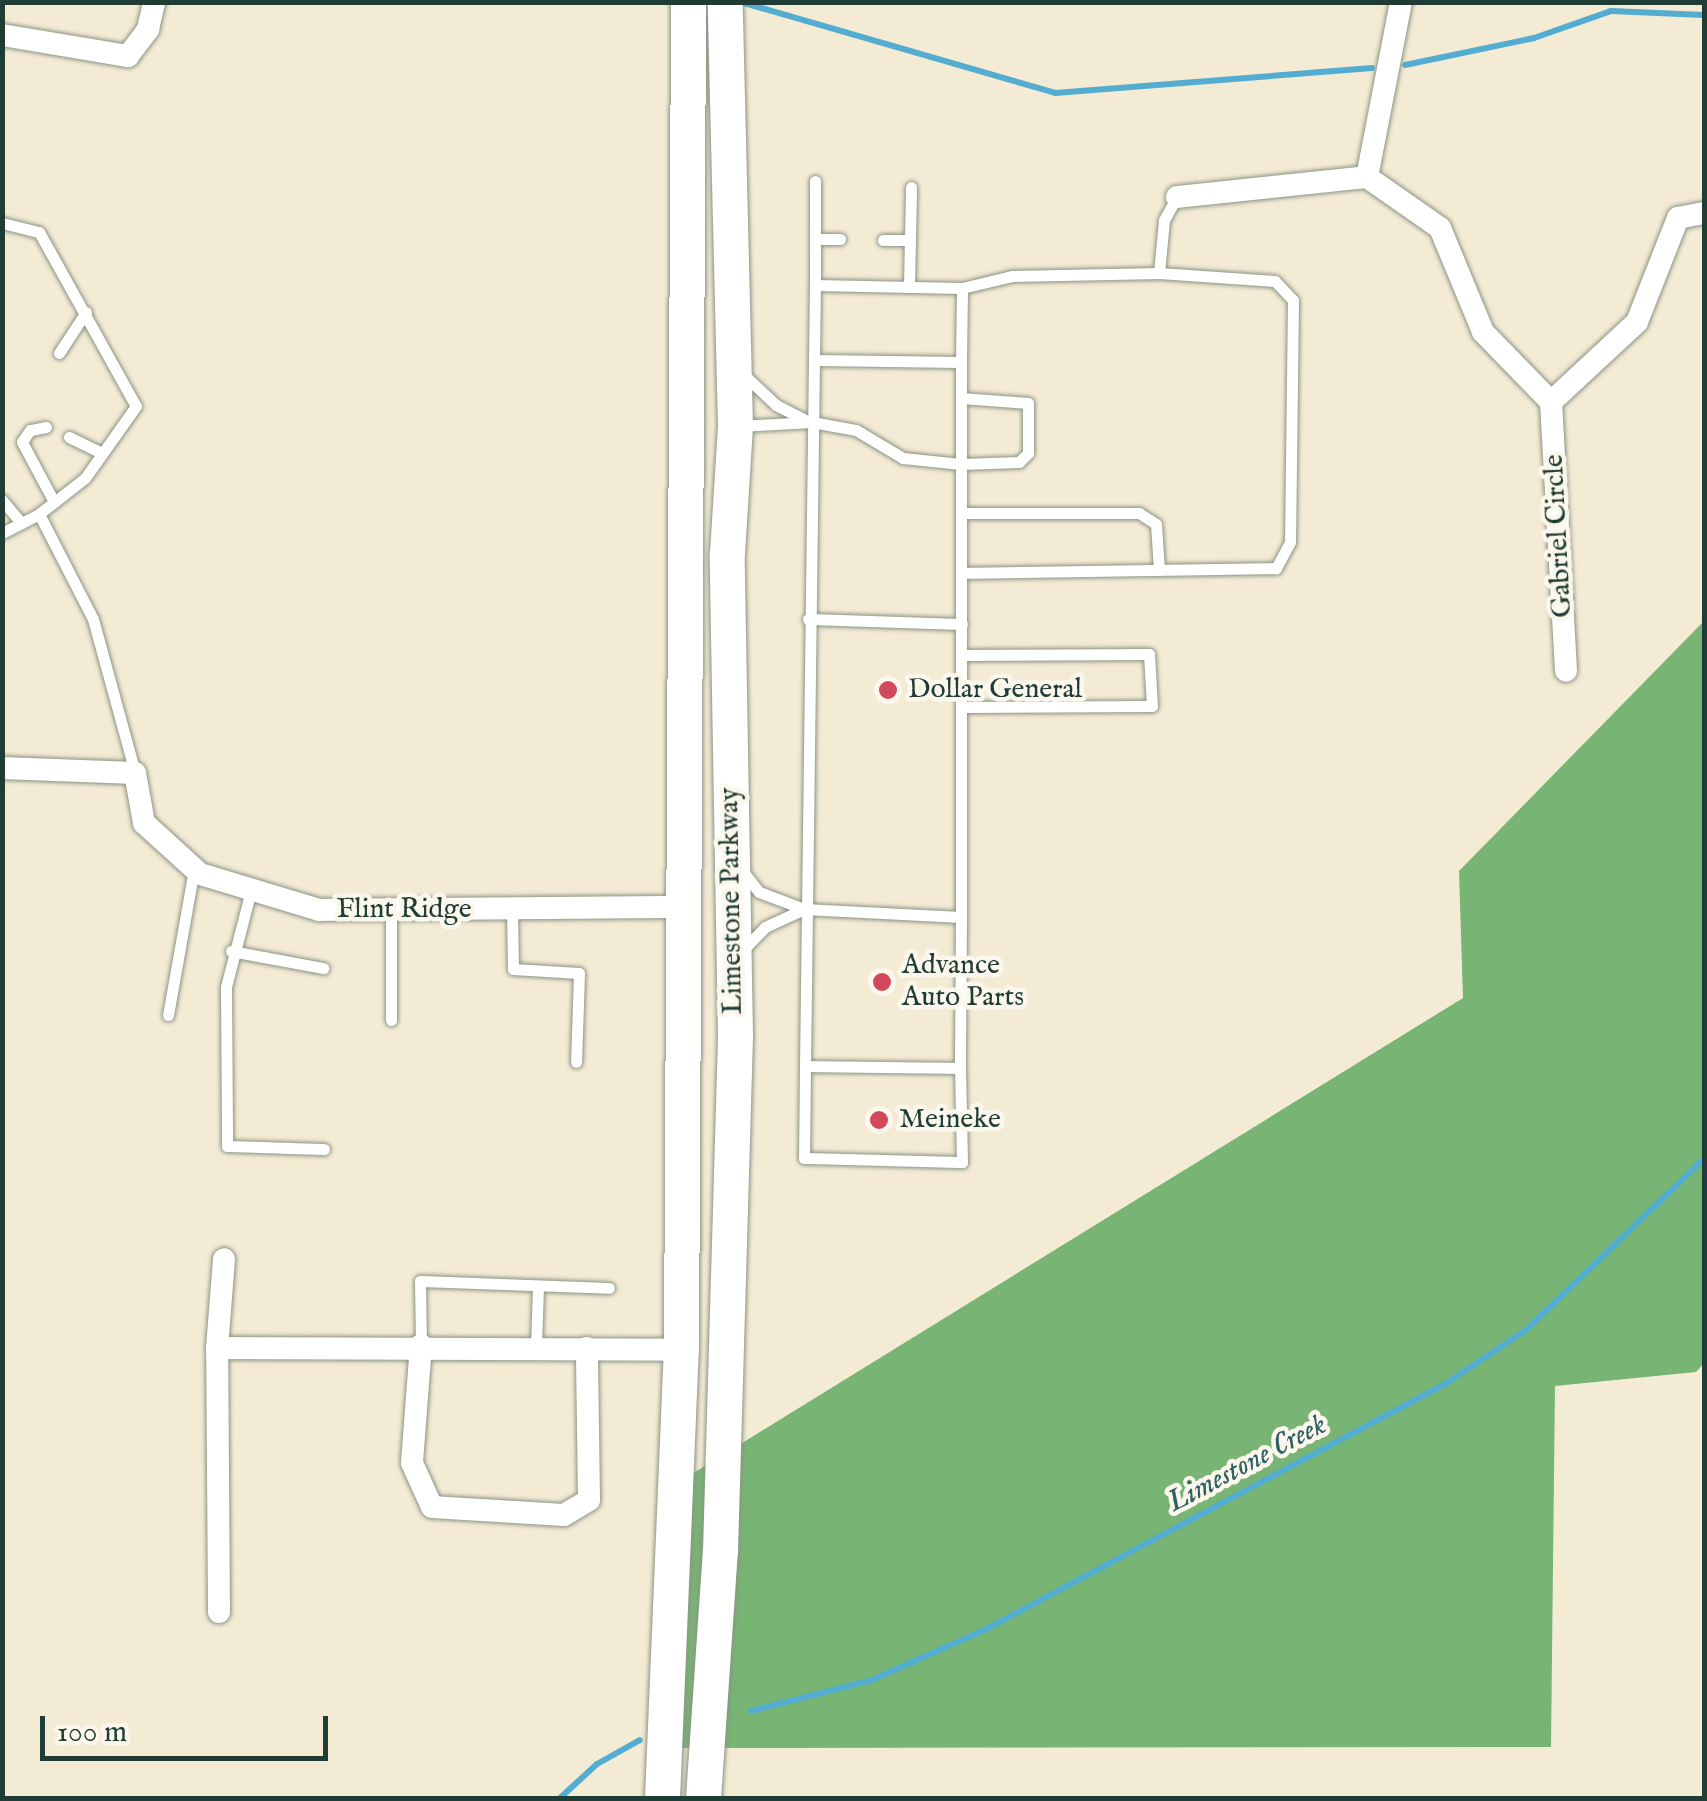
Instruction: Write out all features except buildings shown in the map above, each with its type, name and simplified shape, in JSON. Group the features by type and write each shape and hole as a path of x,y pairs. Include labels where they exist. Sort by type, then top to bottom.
{"main road":[{"name":"Limestone Parkway","path":"662,1798 681,1350 689,425 688,2"},
{"name":"Limestone Parkway","path":"703,1798 726,1352 734,960 727,553 735,426 725,2"},
{"path":"689,425 735,426"},
{"path":"681,1350 726,1352"}],"street":[{"path":"2,35 128,56 148,29 154,2"},
{"path":"1366,177 1402,2"},
{"path":"1177,197 1366,177 1440,228 1483,332 1551,402 1637,322 1678,218 1704,213"},
{"name":"Gabriel Circle","path":"1551,402 1566,671"},
{"path":"5,766 135,774"},
{"name":"Flint Ridge","path":"135,774 144,823 194,869 319,910 686,906"},
{"path":"219,1612 217,1348 224,1259"},
{"path":"217,1348 421,1345 681,1350"},
{"path":"421,1345 412,1463 419,1488 432,1507 470,1513 564,1515 590,1500 587,1348"}],"lane":[{"path":"815,182 804,1158 962,1162 962,288"},
{"path":"909,286 911,187"},
{"path":"1159,272 1164,220 1177,197"},
{"path":"2,223 40,232 136,406 102,453 54,502 2,533"},
{"path":"816,239 840,239"},
{"path":"883,240 910,240"},
{"path":"815,285 962,288 1012,276 1159,272 1274,281 1293,300 1290,542 1276,568 962,572"},
{"path":"59,353 86,312"},
{"path":"733,356 745,379 776,406 812,422"},
{"path":"815,360 961,362"},
{"path":"735,426 812,422 856,430 903,458 961,464 1019,462 1028,453 1028,403 961,398"},
{"path":"46,427 30,430 22,442 54,502"},
{"path":"69,437 102,453"},
{"path":"2,500 21,523"},
{"path":"39,514 93,620 135,774"},
{"path":"962,514 1139,514 1156,524 1159,570"},
{"path":"808,619 962,624"},
{"path":"962,655 1150,654 1152,706 962,707"},
{"path":"732,858 758,892 804,909 960,917"},
{"path":"168,1015 194,869"},
{"path":"250,890 231,951 227,1146 324,1150"},
{"path":"734,960 765,928 804,909"},
{"path":"512,910 513,969 579,973 576,1062"},
{"path":"391,1020 392,911"},
{"path":"231,951 323,968"},
{"path":"805,1066 960,1068"},
{"path":"421,1345 420,1282 609,1288"},
{"path":"536,1347 538,1286"}],"green space":[{"path":"1704,621 1704,1363 1696,1372 1555,1386 1551,1747 678,1748 682,1480 1463,998 1459,871"}],"waterway":[{"path":"744,3 1055,93 1372,68"},
{"path":"1405,65 1534,38 1611,11 1704,15"},
{"name":"Limestone Creek","path":"751,1711 872,1680 988,1628 1445,1384 1526,1330 1704,1159"},
{"name":"Limestone Creek","path":"560,1798 597,1764 640,1740"}],"place":[{"name":"Dollar General","path":"888,690"},
{"name":"Advance Auto Parts","path":"882,982"},
{"name":"Meineke","path":"879,1120"}]}
